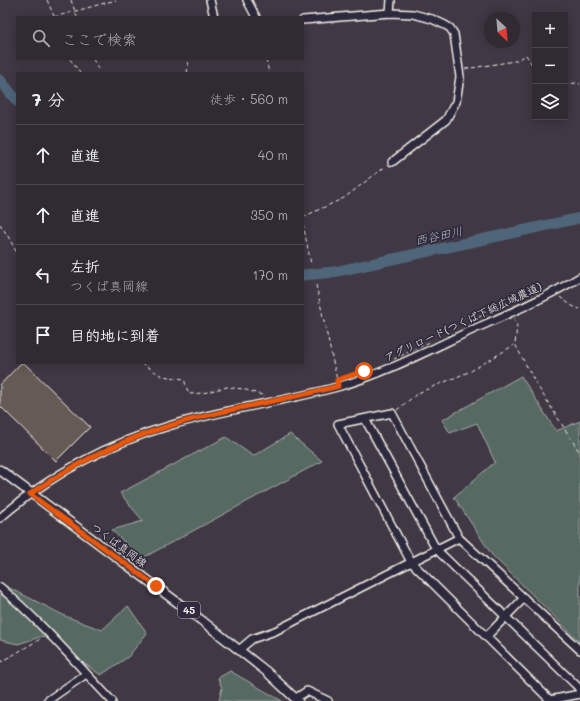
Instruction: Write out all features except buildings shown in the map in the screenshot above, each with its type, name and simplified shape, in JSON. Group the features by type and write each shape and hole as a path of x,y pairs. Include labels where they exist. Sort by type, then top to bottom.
{"main road":[{"name":"つくば真岡線","path":"0,470 30,494 201,620 267,672 297,700"}],"street":[{"path":"210,0 214,16"},
{"path":"247,0 255,16"},
{"path":"390,13 391,0"},
{"path":"304,20 390,13 413,14 432,19 450,28 455,38 460,77 456,102 446,120 392,162"},
{"name":"アグリロード(つくば下総広域農道)","path":"0,518 30,494 76,465 113,446 192,419 274,402 338,386 386,370 512,312 580,277"},
{"path":"580,650 459,538 392,413 338,424 411,562 550,700 580,694"},
{"path":"365,419 436,550 507,616 580,689"},
{"path":"239,650 252,639 275,631 459,538"},
{"path":"0,587 50,633 112,701"},
{"path":"486,637 524,598"},
{"path":"47,701 86,674"},
{"path":"297,700 306,691 328,701"}],"path":[{"path":"48,0 54,16"},
{"path":"71,0 78,16"},
{"path":"57,16 116,0"},
{"path":"459,70 515,61 526,55 532,64"},
{"path":"71,60 78,72"},
{"path":"94,60 98,69"},
{"path":"187,72 189,60"},
{"path":"266,60 269,72"},
{"path":"568,84 580,84"},
{"path":"304,217 344,198 392,162"},
{"path":"0,224 10,238 16,251"},
{"path":"304,229 311,264"},
{"path":"316,285 338,386"},
{"path":"472,322 496,305 508,299 540,292"},
{"path":"553,292 572,306 580,309"},
{"path":"512,312 517,326 514,344 535,382 580,453"},
{"path":"392,359 437,339"},
{"path":"392,413 418,393 471,371 514,344"},
{"path":"143,364 162,376 184,379 190,394 203,394 227,386 267,397 274,402"},
{"path":"0,661 1,662 50,633"}],"green space":[{"path":"521,376 556,431 580,421 580,642 492,555 454,497 495,462 477,423 450,433 442,420"},
{"path":"290,434 322,461 141,559 112,530 143,521 120,493 226,437 253,456"},
{"path":"0,583 65,616 102,630 128,606 147,633 128,657 101,675 43,636 18,644 0,640"},
{"path":"230,671 282,701 219,701 222,688 218,678"}],"waterway":[{"name":"西谷田川","path":"0,80 16,100"},
{"name":"西谷田川","path":"304,275 334,272 580,218"}],"route":[{"path":"156,586 30,494 76,465 97,454 137,437 192,419 310,394 338,386 337,380 364,371"}]}
